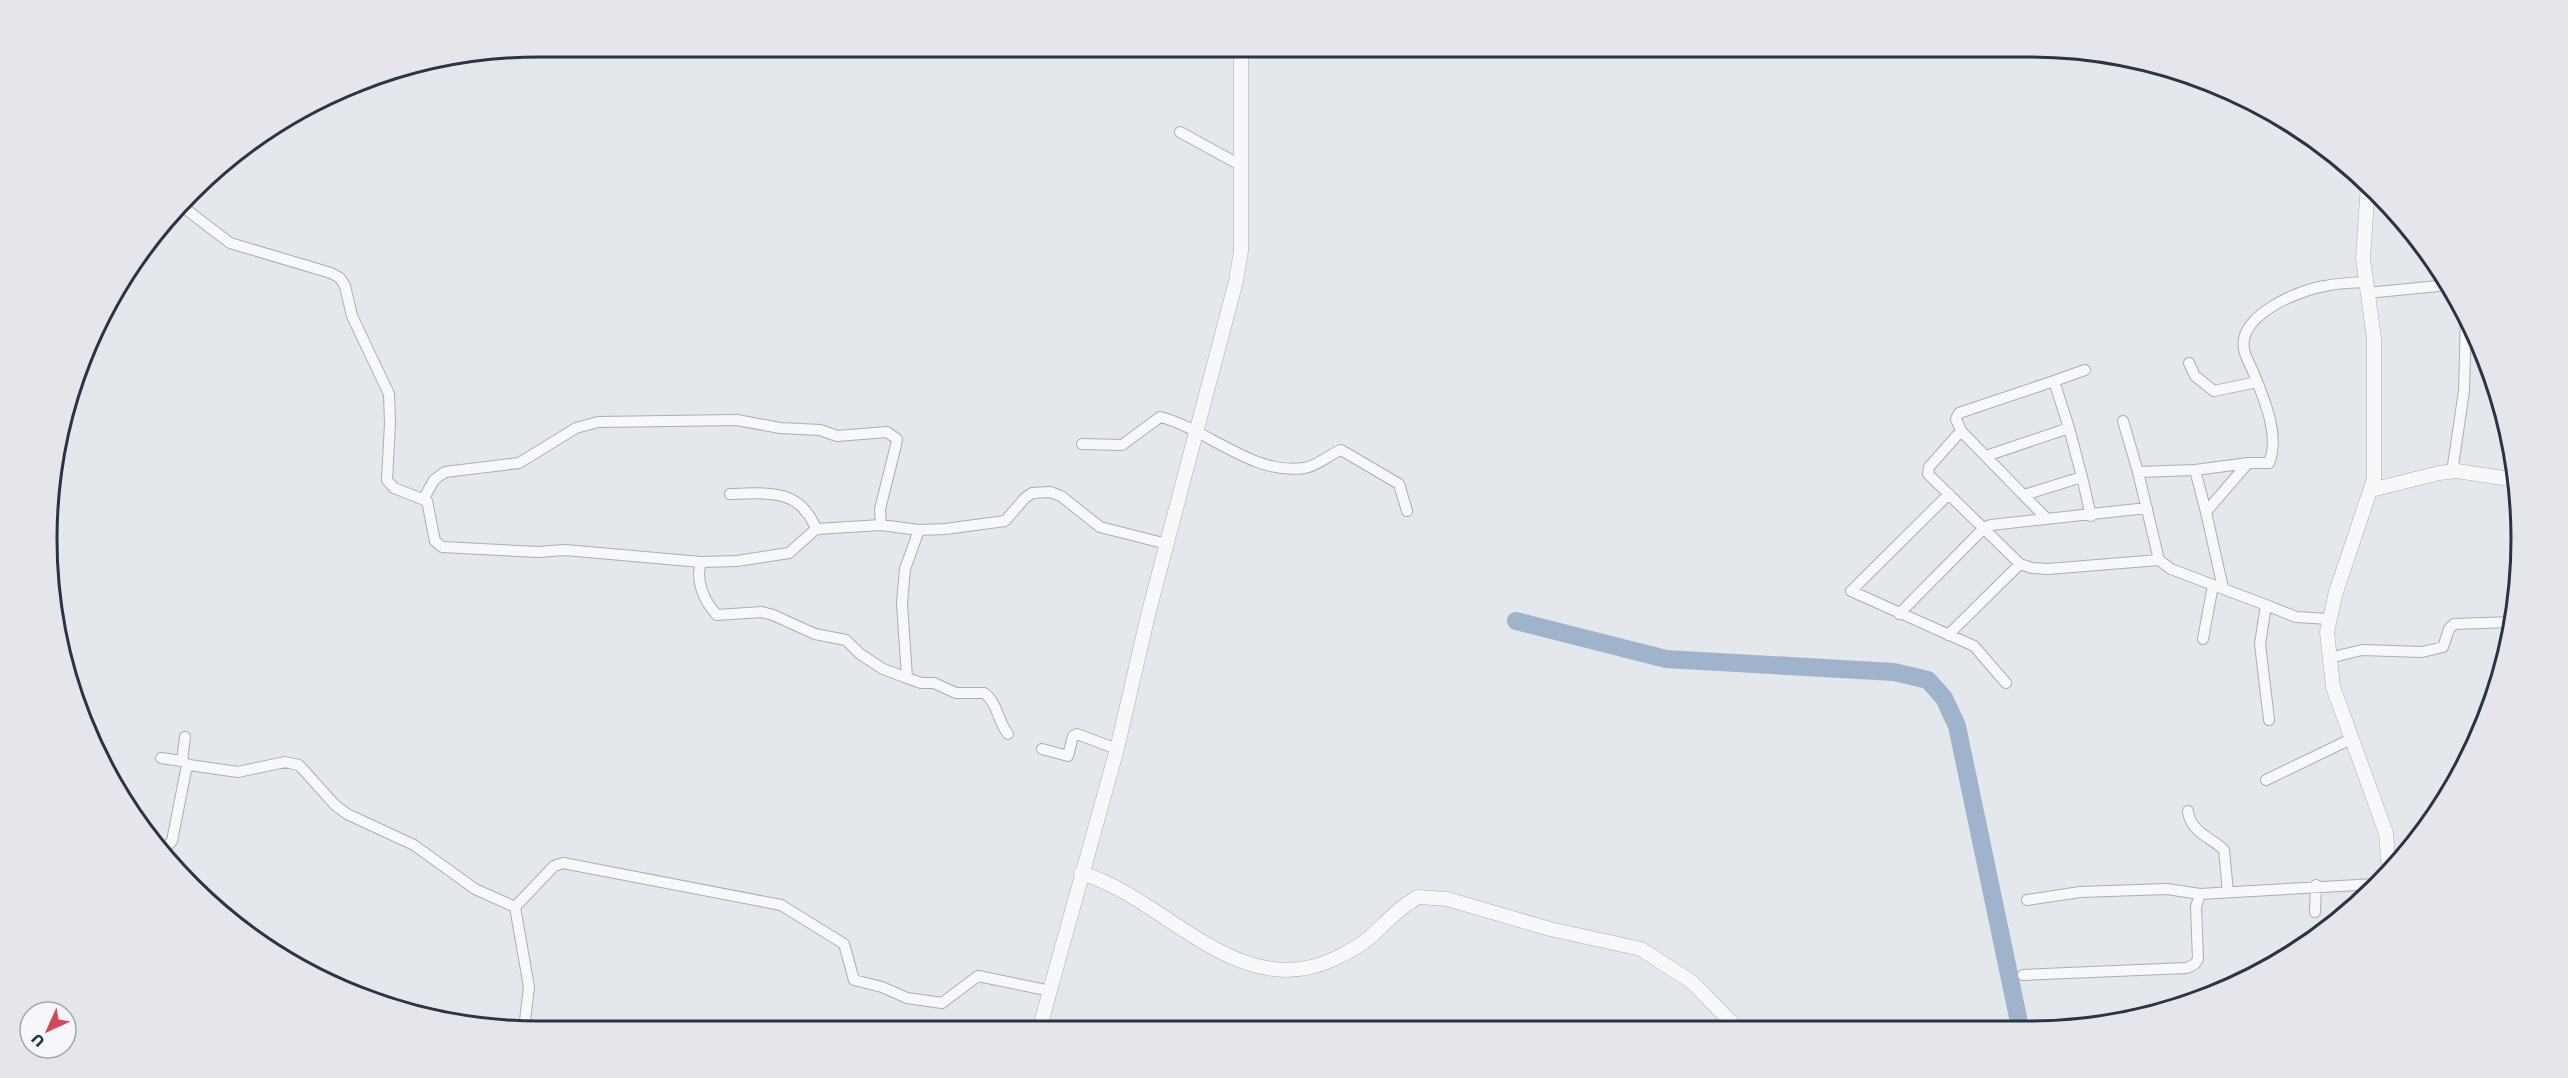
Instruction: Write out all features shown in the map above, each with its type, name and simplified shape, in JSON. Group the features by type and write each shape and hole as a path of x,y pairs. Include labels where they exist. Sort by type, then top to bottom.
{"street":[{"path":"1042,1021 1116,749 1236,281 1240,251 1241,57"},
{"path":"1180,132 1240,165"},
{"path":"2367,195 2363,259 2374,338 2375,386 2371,490 2351,544 2329,619 2329,658 2333,687 2386,832 2388,861"},
{"path":"187,210 230,243 289,259 340,278 345,286 352,316 388,394 390,423 387,480 394,488 411,496 424,498 430,504 435,541 442,547 538,552 565,550 701,562 737,561 789,553 816,529 881,525 919,530 1005,521 1032,493 1050,492 1061,496 1100,526 1167,544"},
{"path":"2138,472 2195,470 2248,463 2269,463 2273,452 2274,437 2257,382 2243,348 2246,331 2280,300 2323,286 2366,288 2439,285"},
{"path":"2452,472 2464,391 2465,336"},
{"path":"2189,363 2195,376 2214,391 2257,382"},
{"path":"2046,518 1961,431 1956,419 1959,413 2085,370"},
{"path":"2054,381 2069,428 2091,516"},
{"path":"1082,444 1122,445 1160,417 1259,462 1283,469 1305,468 1341,450 1399,484 1407,511"},
{"path":"424,498 434,480 445,472 519,463 576,428 598,422 737,420 780,428 820,430 837,436 887,432 892,434 897,439 880,509 881,525"},
{"path":"2123,421 2138,472 2158,560"},
{"path":"1986,456 2069,428"},
{"path":"1961,431 1928,470 2020,564 2032,568 2048,569 2158,560 2171,569 2296,617 2329,619"},
{"path":"2206,512 2248,463"},
{"path":"2195,470 2206,512 2218,586 2203,639"},
{"path":"2371,490 2452,472 2507,479"},
{"path":"2024,495 2082,477"},
{"path":"730,494 776,494 791,499 803,507 816,529"},
{"path":"1949,494 1851,591 1974,646 2006,683"},
{"path":"1899,614 1985,527 2046,518 2091,516 2147,508"},
{"path":"907,678 902,603 906,569 919,530"},
{"path":"701,562 698,570 700,584 708,604 717,615 762,612 773,615 815,634 846,640 860,654 883,669 907,678 921,683 934,683 956,693 984,693 992,700 1000,724 1008,734"},
{"path":"1948,635 2020,564"},
{"path":"2266,605 2260,644 2269,720"},
{"path":"2329,658 2373,649 2422,652 2443,647 2454,624 2504,622"},
{"path":"1042,749 1068,756 1073,736 1077,734 1116,749"},
{"path":"168,845 172,841 186,763 185,737"},
{"path":"2266,780 2351,739"},
{"path":"161,758 238,772 285,762 298,765 335,805 347,814 414,845 475,889 514,907"},
{"path":"2188,811 2192,823 2224,850 2228,892"},
{"path":"514,907 554,866 563,863 781,905 843,944 854,980 882,987 907,998 942,1003 978,976 1051,991"},
{"path":"1081,873 1121,888 1224,955 1252,966 1276,970 1303,969 1333,959 1364,942 1396,912 1418,897 1447,899 1550,929 1641,949 1692,982 1730,1021"},
{"path":"2027,900 2060,894 2167,889 2200,894 2316,885 2365,884"},
{"path":"2315,912 2316,885"},
{"path":"2023,975 2190,967 2198,959 2196,906 2200,894"},
{"path":"514,907 529,987 525,1021"}],"waterway":[{"path":"1516,621 1666,659 1894,672 1928,680 1944,698 1957,726 2019,1021"}]}
